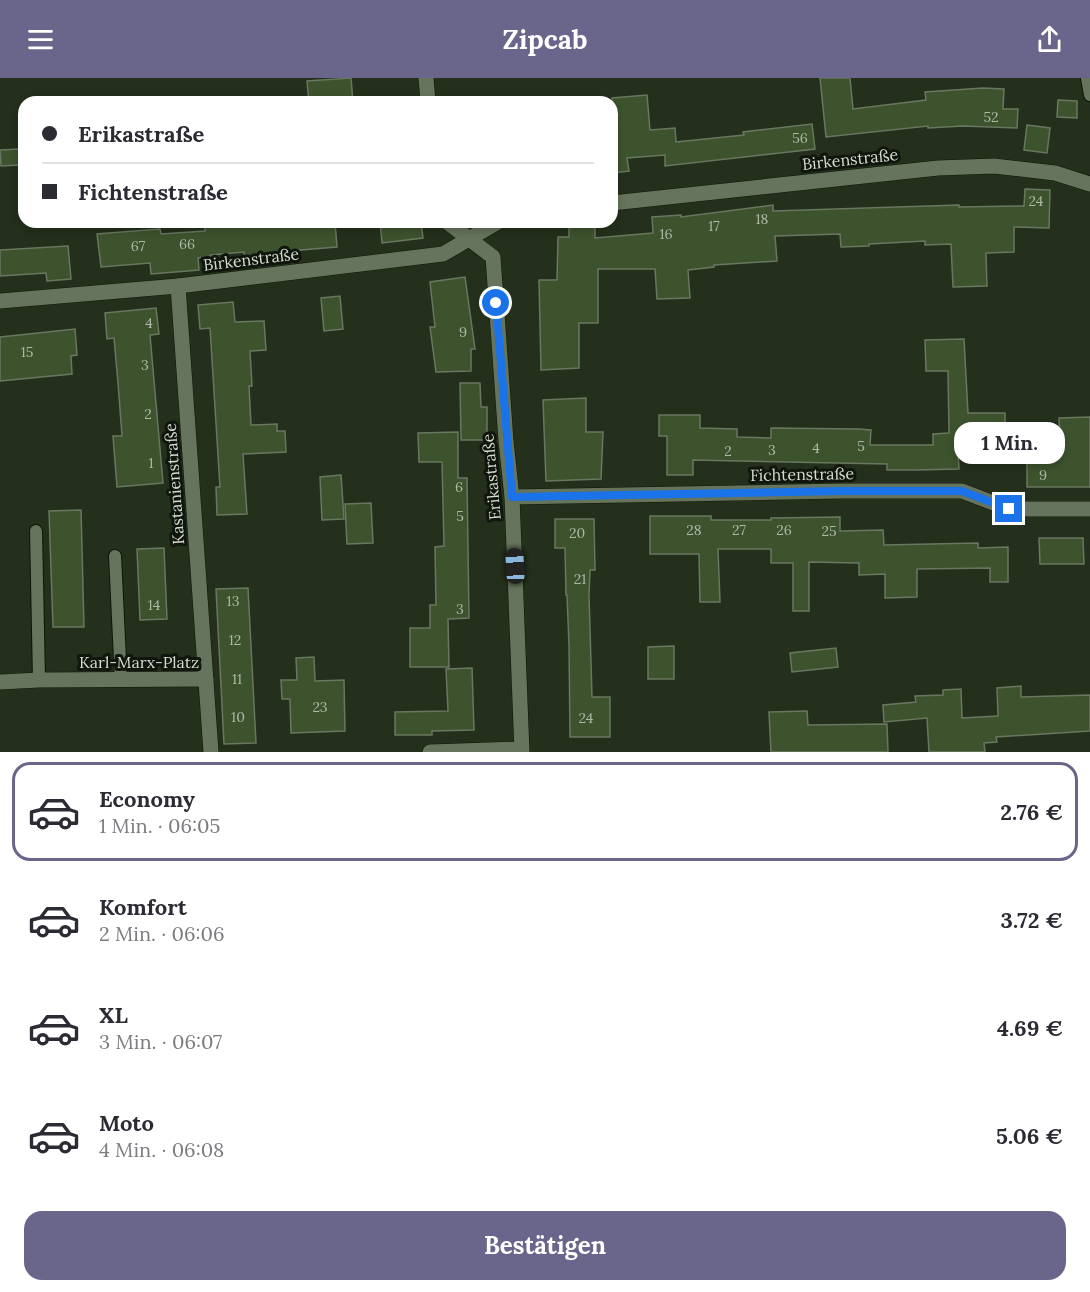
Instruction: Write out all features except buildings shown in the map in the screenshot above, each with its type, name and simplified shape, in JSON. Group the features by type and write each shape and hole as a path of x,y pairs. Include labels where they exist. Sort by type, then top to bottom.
{"street":[{"path":"426,78 428,96"},
{"name":"Birkenstraße","path":"618,202 938,168 1004,167 1055,173 1090,184"},
{"name":"Erikastraße","path":"454,228 493,257 512,497 521,750"},
{"name":"Birkenstraße","path":"0,301 178,286 443,254 487,228"},
{"name":"Kastanienstraße","path":"178,286 206,679"},
{"name":"Fichtenstraße","path":"512,497 962,491 1009,509 1090,509"},
{"name":"Karl-Marx-Platz","path":"0,682 206,679 211,752"},
{"path":"430,752 521,750"}],"lane":[{"path":"1087,78 1090,95"},
{"path":"36,531 39,680"},
{"path":"115,556 120,680"}],"route":[{"path":"496,303 512,497 962,491 1009,509"}]}
